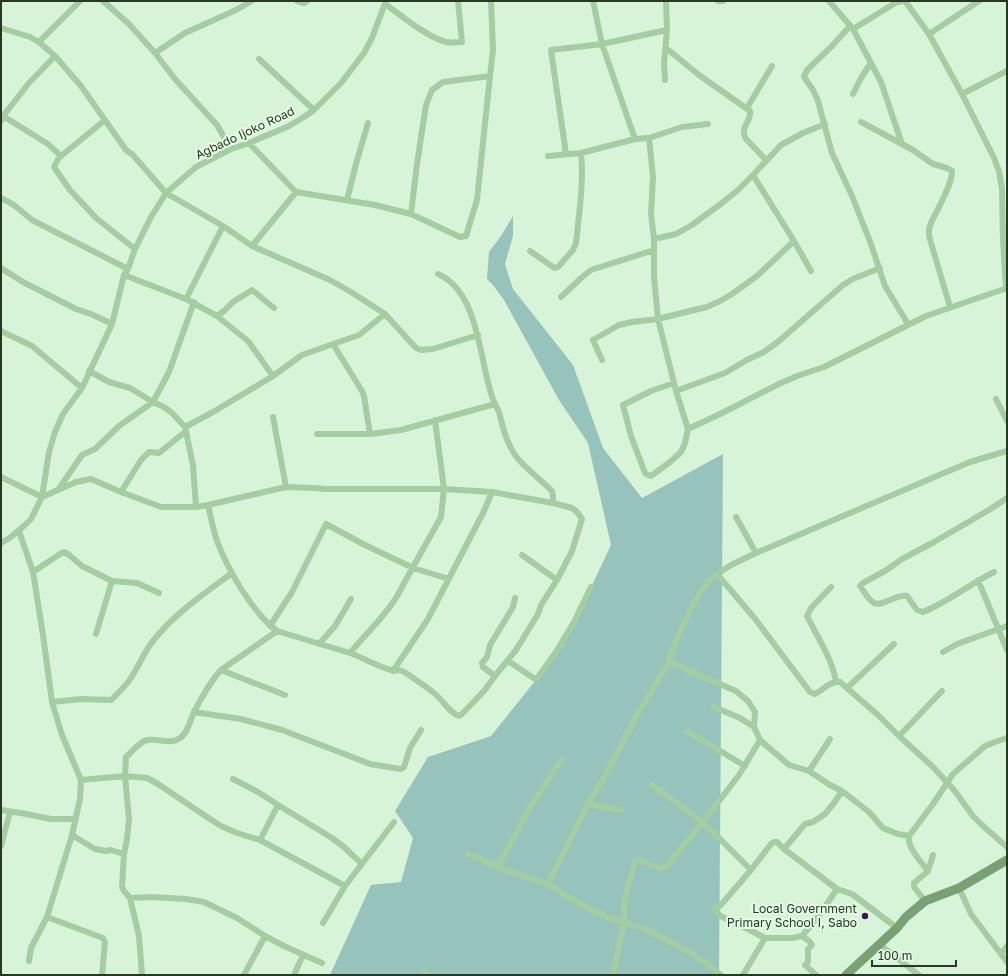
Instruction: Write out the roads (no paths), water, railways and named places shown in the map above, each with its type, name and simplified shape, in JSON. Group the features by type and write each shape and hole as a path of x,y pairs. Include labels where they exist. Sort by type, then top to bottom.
{"main road":[{"path":"846,975 897,928 906,917 925,902 959,888 1007,860"}],"street":[{"path":"38,42 80,1"},
{"path":"103,1 129,24 155,53 174,80 217,126 231,149"},
{"path":"155,53 185,33 236,10 252,1"},
{"path":"297,1 304,3 307,1"},
{"path":"386,3 427,33 447,42 462,42 458,1"},
{"path":"249,143 296,192 375,205 411,214 460,236 466,236 477,200 493,50 491,1"},
{"path":"593,1 602,44 635,139"},
{"path":"665,80 664,63 667,30 666,1"},
{"path":"718,1 723,1"},
{"path":"829,1 852,28 872,63 881,82 902,144"},
{"path":"688,429 781,383 824,367 908,324 950,307 1006,289 1002,189 999,171 987,142 929,34 905,1 897,2 852,28 807,70 804,77 813,90 818,101 832,154 852,196 880,268 885,286 908,324"},
{"path":"929,34 979,1"},
{"name":"Agbado Ijoko Road","path":"1,543 19,531 35,512 42,497 49,452 55,432 63,414 82,388 112,324 126,272 135,249 166,193 196,167 231,149 289,126 314,110 341,83 360,58 372,38 386,3"},
{"path":"1,28 38,42 55,56 81,86 126,150 133,155 166,193 223,226 252,246 342,286 385,314 416,348 421,350 433,348 478,335"},
{"path":"566,154 551,50 602,44 667,30"},
{"path":"666,48 699,75 750,111 743,131 744,135 766,160"},
{"path":"55,56 29,83 2,119 48,144 61,156"},
{"path":"259,60 314,110"},
{"path":"853,94 861,78 872,63"},
{"path":"747,108 772,66"},
{"path":"962,94 1007,71"},
{"path":"411,214 426,105 432,90 443,82 490,76"},
{"path":"105,120 61,156 54,167 70,190 96,218 135,249"},
{"path":"861,122 913,150 933,164 952,171 949,185 929,229 929,236 950,307"},
{"path":"347,200 368,123"},
{"path":"548,156 582,153 635,139 649,138 682,127 708,124"},
{"path":"654,239 676,234 692,225 738,190 781,145 803,133 825,124"},
{"path":"649,138 653,177 651,214 654,239 654,277 658,319 674,383 676,391 688,429 685,443 681,452 651,476 645,472 631,436 623,405 651,391 674,383"},
{"path":"530,251 556,268 573,250 576,243 582,185 582,153"},
{"path":"753,174 811,271"},
{"path":"252,246 296,192"},
{"path":"1,198 14,205 32,220 126,272 194,302 217,316 248,341 273,376"},
{"path":"186,299 223,226"},
{"path":"602,360 593,340 619,325 658,319 707,307 720,301 757,276 794,241"},
{"path":"561,297 591,270 654,250"},
{"path":"1,268 23,282 76,309 112,324"},
{"path":"676,391 725,373 764,352 779,341 843,285 853,279 880,268"},
{"path":"438,274 456,286 468,306 478,335 494,404 498,410 512,451 521,462 552,491 553,503"},
{"path":"217,316 233,302 252,290 274,308"},
{"path":"58,490 82,455 95,449 119,426 153,402 169,372 194,302"},
{"path":"121,492 141,460 150,452 159,453 185,429 273,376 302,355 359,335 385,314"},
{"path":"1,331 32,346 82,388"},
{"path":"333,344 362,391 370,434"},
{"path":"89,371 109,382 130,388 164,407 172,413 185,429 193,465 196,507"},
{"path":"996,399 1007,421"},
{"path":"317,434 370,434 401,430 494,404"},
{"path":"273,417 286,487"},
{"path":"350,653 398,595 441,517 444,489 435,420"},
{"path":"548,884 588,804 637,715 669,662 676,640 693,605 701,591 710,580 731,565 756,553 964,465 1007,451"},
{"path":"1,477 42,497 76,482 91,479 161,507 196,507 286,487 326,489 444,489 492,492 572,508 582,519 572,551 557,580 541,605 538,614 516,650 484,691 459,716 452,712 434,694 402,671 393,671 350,653 277,631 270,626 248,599 232,573 217,541 208,505"},
{"path":"393,671 425,624 484,511 492,492"},
{"path":"994,572 923,612 917,610 907,596 880,604 875,604 870,600 860,586 902,559 934,542 1007,498"},
{"path":"736,517 756,553"},
{"path":"270,626 292,592 326,524 413,568 449,579"},
{"path":"19,531 33,572 44,635 52,702 62,735 81,780 80,799 72,835 47,917 32,948 29,962"},
{"path":"33,572 64,552 82,566 112,581 137,583 160,593"},
{"path":"522,555 557,580"},
{"path":"52,702 81,699 111,700 123,689 152,641 170,622 200,596 232,573"},
{"path":"717,574 744,605 810,692 815,694 821,692 836,681"},
{"path":"978,580 1007,650"},
{"path":"96,634 112,581"},
{"path":"508,661 535,679 538,677 556,652 574,622 591,587"},
{"path":"831,587 811,608 807,616 828,655 834,669 836,681"},
{"path":"495,676 483,667 482,663 487,657 490,645 513,607 515,598"},
{"path":"319,644 335,626 351,599"},
{"path":"943,652 957,644 1007,626"},
{"path":"142,975 139,936 130,898 124,892 122,887 124,854 129,818 125,776 126,757 147,740 173,741 180,739 185,735 194,712 213,679 221,670 277,631"},
{"path":"847,688 894,644"},
{"path":"669,662 736,691 748,701 755,712 754,727 760,740 789,765 810,771 830,785 842,791 869,812 883,828 898,834 909,836"},
{"path":"221,670 285,695"},
{"path":"836,681 840,682 878,715 933,767 954,790 973,816 1007,847"},
{"path":"899,736 942,691"},
{"path":"714,707 740,718 754,727"},
{"path":"194,712 241,719 282,730 370,764 401,769 404,767 410,748 421,730"},
{"path":"687,731 744,766"},
{"path":"928,871 912,849 908,841 909,836 953,774 985,746 1007,738"},
{"path":"810,771 830,739"},
{"path":"613,975 624,922 624,902 635,862 640,860 658,868 662,869 666,867 704,822 739,775 760,740"},
{"path":"498,866 529,809 561,760"},
{"path":"81,780 125,776 147,778 221,826 260,840 346,886"},
{"path":"234,779 258,792 332,838 362,864"},
{"path":"652,785 704,822 751,870"},
{"path":"784,849 805,824 813,822 825,814 842,791"},
{"path":"588,804 621,810"},
{"path":"260,840 278,805"},
{"path":"1,810 51,819 76,819"},
{"path":"1,846 10,812"},
{"path":"323,923 346,886 394,822"},
{"path":"72,835 95,849 106,851 111,850 124,854"},
{"path":"837,889 820,914 802,936 792,938 765,938 719,915 715,908 720,906 771,844 777,842 837,889 852,894 897,928"},
{"path":"468,854 548,884 596,912 645,928 705,962 721,975"},
{"path":"925,902 914,887 914,883 928,871 933,855"},
{"path":"959,888 971,914 1002,953 1007,962"},
{"path":"130,898 152,897 191,899 204,902 237,918 284,946 322,963"},
{"path":"47,917 103,938 105,942 102,975"},
{"path":"244,975 265,936"},
{"path":"802,936 812,945 808,949 808,962 805,965 816,975"},
{"path":"743,975 765,938"},
{"path":"879,944 919,975"},
{"path":"1002,953 1007,946"},
{"path":"294,975 303,955"},
{"path":"424,972 430,975"}],"place":[{"name":"Local Government Primary School I, Sabo","path":"865,916"}]}
